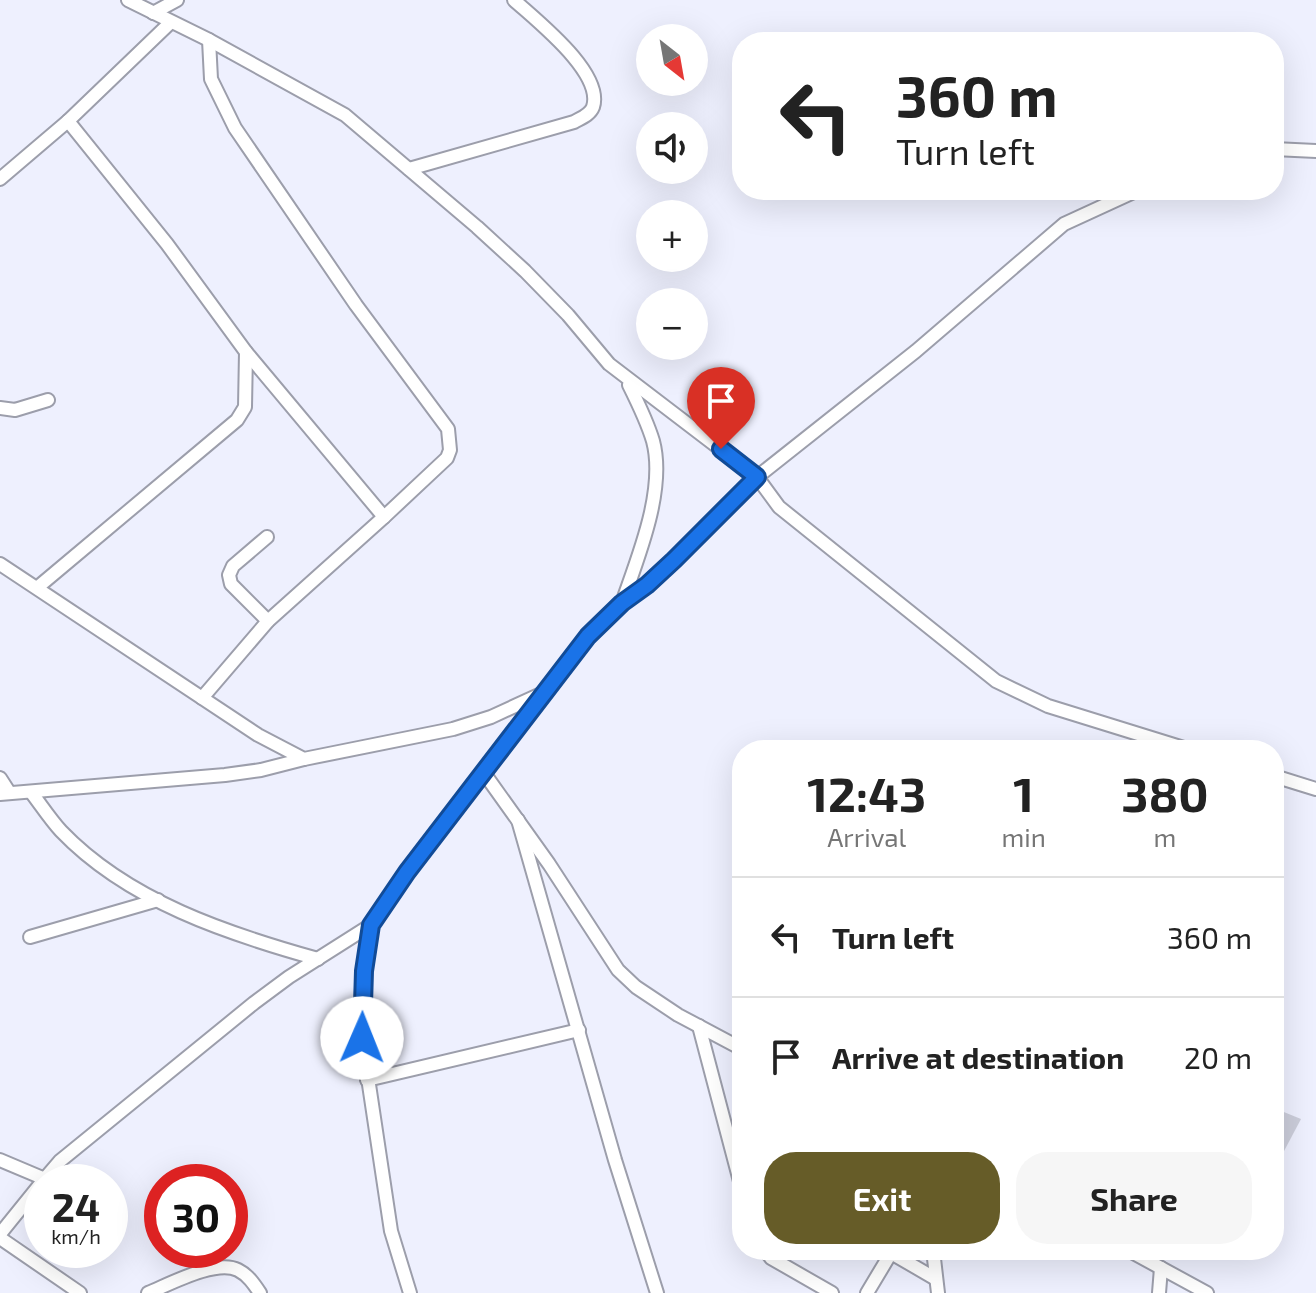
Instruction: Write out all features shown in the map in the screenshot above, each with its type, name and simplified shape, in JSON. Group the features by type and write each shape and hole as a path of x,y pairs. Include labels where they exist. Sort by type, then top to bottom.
{"street":[{"path":"128,0 209,40 345,115 525,271 625,378 757,477 779,507 996,681 1048,706 1158,740"},
{"path":"153,13 177,0"},
{"path":"409,169 574,122 589,114 594,106 592,85 580,65 514,0"},
{"path":"0,179 68,121 171,22"},
{"path":"202,698 268,621 447,458 450,450 448,429 356,305 235,128 211,79 209,40"},
{"path":"68,121 167,244 246,352 384,517"},
{"path":"1284,149 1316,151"},
{"path":"57,1164 265,994 371,925 407,872 588,636 674,560 757,477 916,351 1064,224 1116,200"},
{"path":"38,587 237,420 245,407 246,352"},
{"path":"622,603 640,553 657,474 654,444 642,409 625,378"},
{"path":"0,408 15,410 48,400"},
{"path":"267,537 233,566 229,575 237,590 268,621"},
{"path":"0,564 258,735 304,759"},
{"path":"0,778 5,793 261,770 453,729 491,717 542,694"},
{"path":"484,773 618,970 636,987 732,1044"},
{"path":"1284,779 1316,789"},
{"path":"31,792 62,831 108,869 158,900 260,943 318,959"},
{"path":"518,820 649,1275 657,1293"},
{"path":"30,937 158,900"},
{"path":"371,925 362,1000 362,1038 391,1231 410,1293"},
{"path":"699,1026 732,1145"},
{"path":"367,1080 579,1030"},
{"path":"0,1160 24,1172"},
{"path":"24,1205 0,1236 80,1293"},
{"path":"774,1260 832,1293"},
{"path":"867,1293 884,1260"},
{"path":"903,1260 936,1279"},
{"path":"934,1260 938,1293"},
{"path":"1146,1260 1207,1293"},
{"path":"148,1293 164,1290 213,1268 228,1266 247,1276 260,1293"},
{"path":"1159,1293 1161,1268"}],"building":[{"path":"1284,1112 1301,1119 1284,1151"}],"route":[{"path":"362,1038 364,971 371,925 407,872 588,636 674,560 757,477 721,449"}]}
